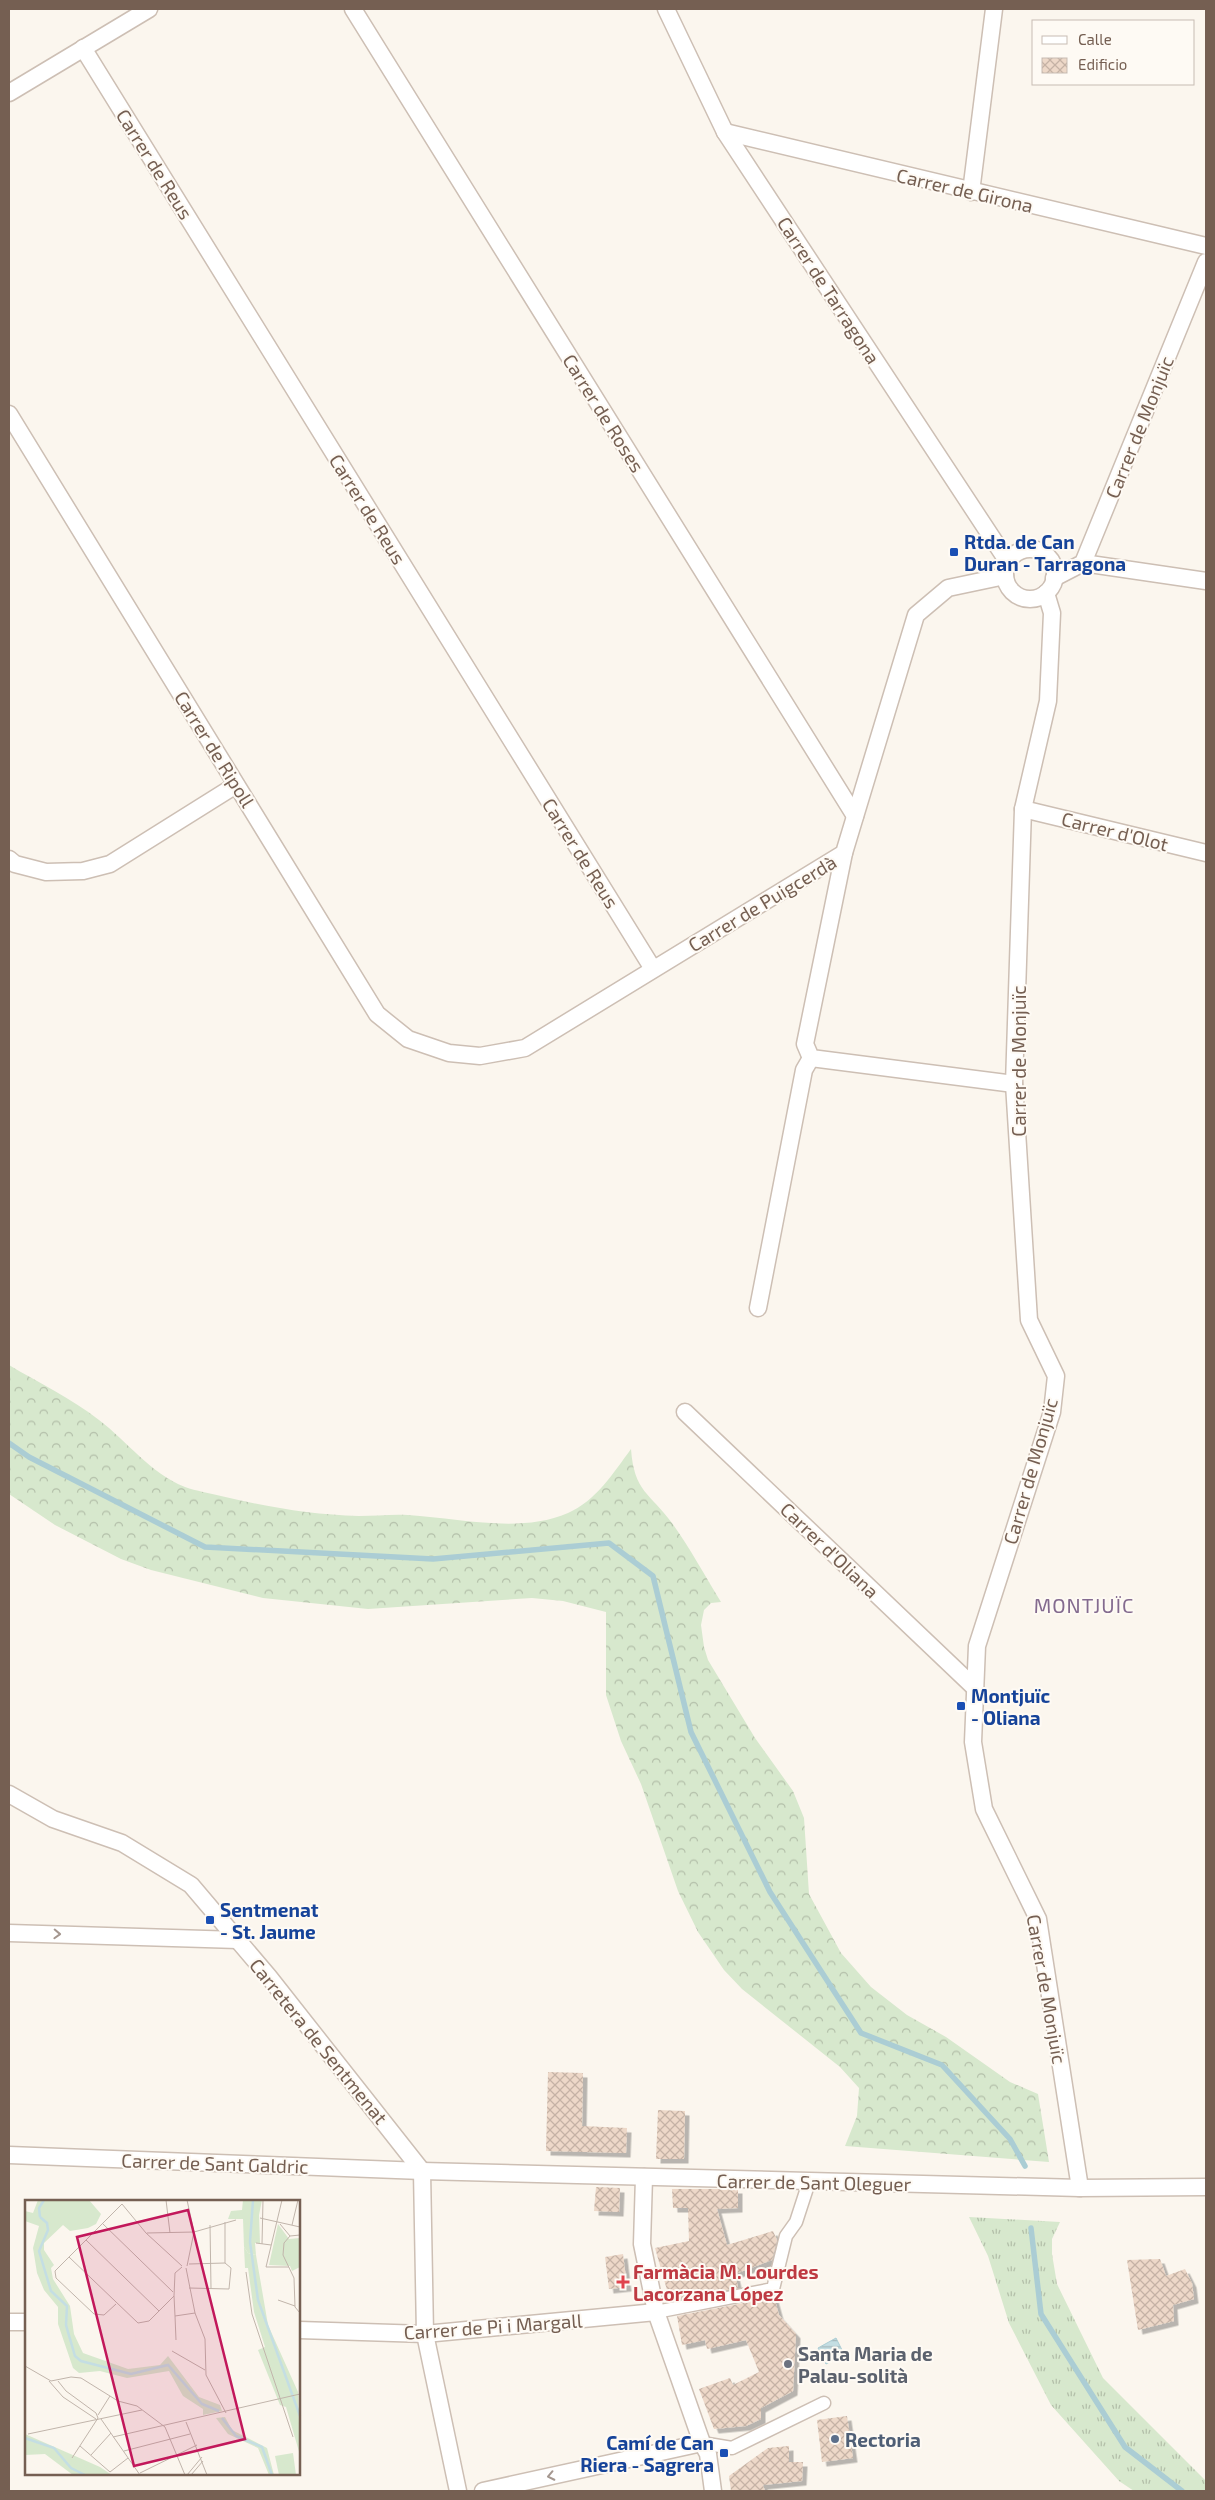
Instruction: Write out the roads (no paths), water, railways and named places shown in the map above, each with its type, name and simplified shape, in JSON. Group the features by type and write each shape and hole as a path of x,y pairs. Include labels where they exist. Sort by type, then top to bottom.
{"street":[{"path":"9,93 149,9"},
{"name":"Carrer de Roses","path":"353,9 855,816"},
{"name":"Carrer de Tarragona","path":"666,9 725,132 1006,569"},
{"path":"971,192 994,9"},
{"name":"Carrer de Reus","path":"83,48 653,969"},
{"name":"Carrer de Girona","path":"725,132 971,192 1206,246"},
{"name":"Carrer de Monjuïc","path":"1083,563 1206,262"},
{"name":"Carrer de Ripoll","path":"9,414 377,1014 408,1039 449,1053"},
{"path":"1034,549 1049,558 1054,569 1054,578 1046,593 1030,599 1012,592 1006,569 1017,552 1034,549"},
{"path":"1054,578 1083,563 1206,581"},
{"name":"Carrer de Puigcerdà","path":"449,1053 480,1056 525,1048 844,853 916,616 948,588 1006,569"},
{"name":"Carrer de Monjuïc","path":"1046,593 1052,613 1048,701 1023,809 1014,1084 1029,1320 1056,1376 1052,1412 977,1646 973,1742 984,1809 1038,1919 1080,2188"},
{"path":"9,859 15,864 46,872 82,871 110,864 236,785"},
{"name":"Carrer d'Olot","path":"1023,809 1206,853"},
{"path":"811,1058 805,1044 844,853"},
{"path":"811,1058 1014,1084"},
{"path":"758,1308 804,1070 811,1058"},
{"name":"Carrer d'Oliana","path":"685,1412 975,1688"},
{"name":"Carretera de Sentmenat","path":"9,1794 53,1819 122,1844 191,1885 238,1940 422,2171"},
{"path":"9,1933 238,1940"},
{"name":"Carrer de Sant Galdric","path":"9,2155 422,2171"},
{"path":"422,2171 425,2334 458,2491"},
{"name":"Carrer de Sant Oleguer","path":"422,2171 1080,2188 1206,2187"},
{"path":"644,2177 642,2244 656,2312 702,2443 708,2454 713,2491"},
{"path":"656,2312 773,2289 786,2236 796,2222 809,2182"},
{"name":"Carrer de Pi i Margall","path":"300,2330 425,2334 656,2312"},
{"path":"9,2322 25,2322"},
{"path":"483,2491 702,2443 732,2448 824,2403"}],"water":[{"path":"836,2338 844,2354 826,2364 818,2348"}],"waterway":[{"path":"9,1443 29,1457 205,1547 433,1559 609,1543 653,1576 691,1732 770,1892 861,2033 942,2065 1010,2139 1025,2166"},
{"path":"1031,2228 1041,2314 1125,2447 1182,2491"}],"place":[{"name":"Rtda. de Can Duran - Tarragona","path":"954,552"},
{"name":"Montjuïc - Oliana","path":"961,1706"},
{"name":"Sentmenat - St. Jaume","path":"210,1920"},
{"name":"Farmàcia M. Lourdes Lacorzana López","path":"623,2282"},
{"name":"Santa Maria de Palau-solità","path":"788,2364"},
{"name":"Rectoria","path":"835,2439"},
{"name":"Camí de Can Riera - Sagrera","path":"724,2453"}],"district":[{"name":"MONTJUÏC","path":"1084,1605"}]}
